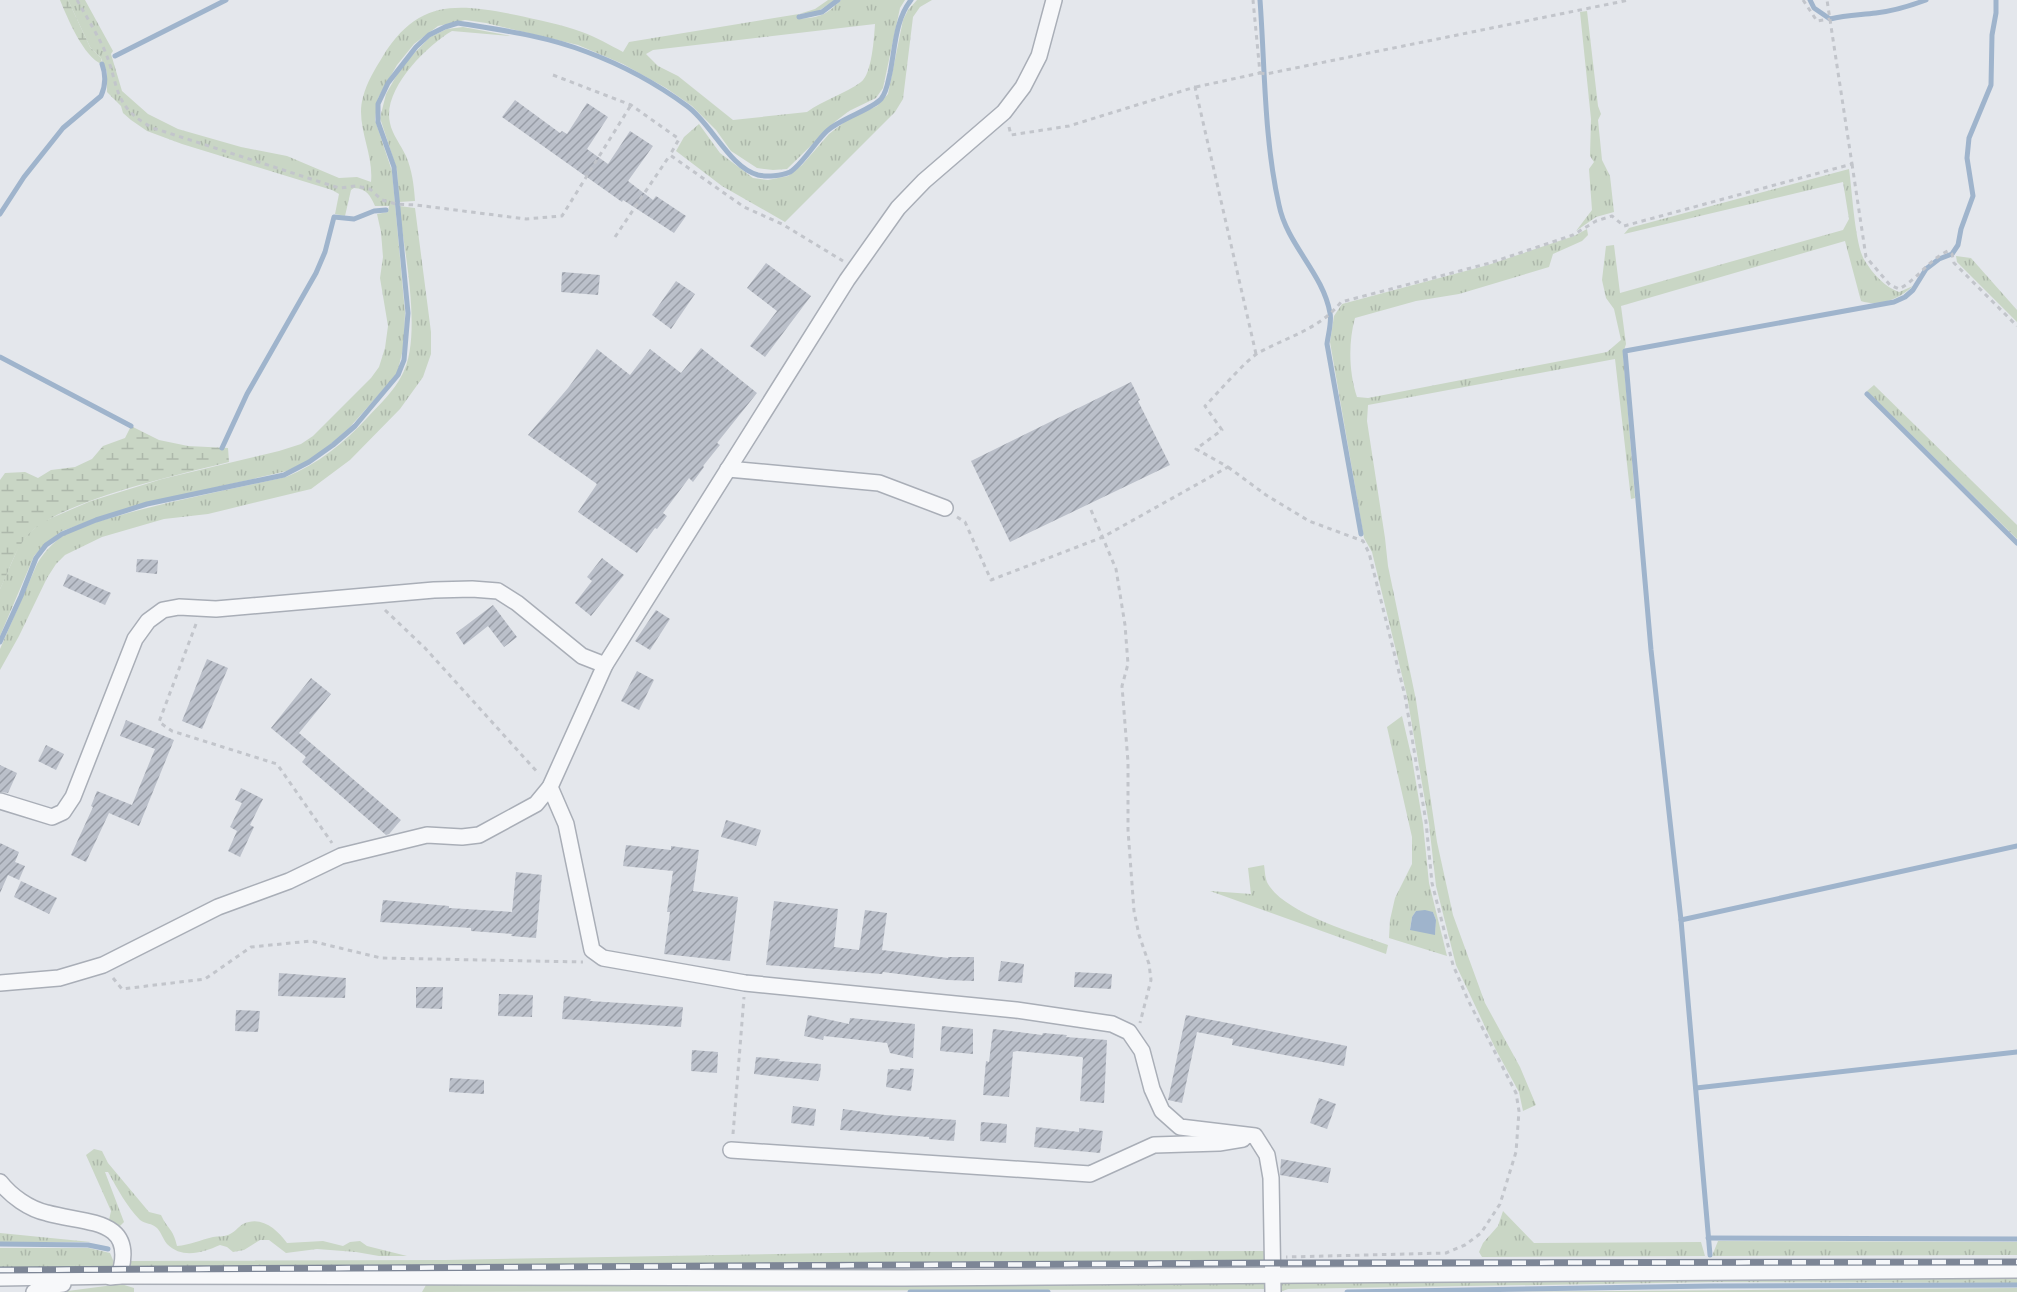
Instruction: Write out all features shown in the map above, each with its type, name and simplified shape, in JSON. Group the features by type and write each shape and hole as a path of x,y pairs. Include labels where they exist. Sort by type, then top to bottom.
{"street":[{"path":"0,983 59,978 103,965 218,907 289,880 341,856 427,835 462,837 479,835 536,804 550,787 605,665 855,268 898,208 924,181 1004,112 1023,87 1039,56 1054,0"},
{"path":"728,469 879,483 945,508"},
{"path":"0,801 52,817 63,812 77,786 135,639 148,621 163,610 179,607 216,609 444,590 498,591 517,603 582,656 605,665"},
{"path":"550,787 566,824 592,950 603,958 745,983 1016,1010 1112,1024 1129,1032 1142,1051 1152,1089 1162,1111 1180,1127 1255,1136"},
{"path":"1255,1136 1267,1155 1269,1166 1273,1292"},
{"path":"731,1150 1090,1174 1154,1145 1219,1143 1255,1136"},
{"path":"0,1182 7,1191 39,1210 109,1227 118,1235 123,1250 119,1276"},
{"path":"0,1278 119,1276 916,1278 2017,1270"},
{"path":"34,1292 47,1286 119,1276"}],"path":[{"path":"77,0 104,49 116,89 126,107 138,120 153,128 339,188 356,186 369,189 382,200 396,204 526,219 562,216 632,105"},
{"path":"1253,0 1260,74"},
{"path":"1004,112 1011,135 1070,126 1195,87 1629,0"},
{"path":"1803,0 1817,21 1830,19"},
{"path":"1827,0 1866,257 1890,285 1899,289 1910,283 1935,257 1948,251 1952,254 1954,263 2017,326"},
{"path":"553,75 632,105 679,139 615,237"},
{"path":"1195,87 1256,354"},
{"path":"670,155 744,207 782,224 855,268"},
{"path":"1272,1258 1446,1252 1465,1245 1481,1233 1500,1204 1516,1152 1519,1111 1516,1093 1468,1000 1453,965 1432,883 1426,822 1405,696 1369,553 1363,541 1309,521 1196,448 1222,430 1205,406 1256,354 1299,334 1331,315 1341,302 1490,263 1573,235 1596,221 1612,216 1624,226 1852,164"},
{"path":"945,508 965,522 991,580 1103,537 1228,467"},
{"path":"1091,510 1116,569 1125,625 1128,664 1122,686 1128,762 1128,830 1133,900 1139,934 1149,964 1150,980 1139,1026 1129,1032"},
{"path":"369,595 425,648 550,787"},
{"path":"202,608 159,722 171,731 277,764 341,856"},
{"path":"103,965 122,989 205,979 251,947 311,941 381,958 576,963 603,958"},
{"path":"731,1150 745,983"}],"green space":[{"path":"60,0 68,0 90,47 101,58 102,64 95,60 83,46"},
{"path":"68,0 85,0 113,51 111,54 122,91 148,114 178,129 241,147 287,156 339,178 357,177 371,182 370,160 361,118 363,97 380,61 396,38 410,24 424,15 440,10 474,8 516,15 587,34 623,52 629,42 799,14 798,19 817,16 826,13 841,0 905,0 900,8 883,88 876,98 849,111 836,121 787,169 773,170 757,168 731,151 716,130 692,106 666,88 623,64 578,45 486,23 465,20 438,26 414,44 397,65 378,98 375,120 392,171 405,312 404,345 397,374 350,427 309,461 287,471 148,503 62,531 34,556 0,636 0,589 19,546 28,534 42,522 91,501 162,479 301,444 313,436 371,378 379,367 385,348 388,326 380,278 383,257 377,214 388,212 389,206 375,206 368,193 354,188 351,190 345,216 335,214 339,194 332,190 147,131 123,113 121,106 107,92 107,72 101,58 90,47","holes":["875,24 872,55 865,78 855,86 807,112 733,120 678,76 658,66 646,54 653,50"]},
{"path":"828,0 835,0 817,12 799,14 815,9"},
{"path":"917,0 932,0 920,7 913,17 903,99 895,112 785,222 722,186 676,151 684,137 699,124 720,153 753,178 768,180 788,176 802,165 829,134 847,120 877,106 888,94 903,20"},
{"path":"1587,11 1598,106 1601,114 1598,120 1602,160 1610,176 1614,212 1596,217 1576,231 1592,210 1589,169 1594,162 1590,156 1591,119 1580,12"},
{"path":"463,27 511,36 452,31 430,47 399,83 389,110 390,123 410,167 415,201 399,202 397,170 380,118 386,94 402,66 430,37 447,29"},
{"path":"1849,169 1856,231 1865,261 1880,280 1894,290 1899,292 1913,286 1902,295 1889,301 1868,303 1861,301 1845,241 1621,306 1626,344 1623,353 1635,498 1631,499 1615,359 1368,405 1367,421 1388,566 1416,700 1437,842 1453,915 1485,1003 1520,1067 1536,1105 1523,1111 1519,1092 1496,1050 1456,965 1436,886 1429,824 1407,696 1372,552 1364,538 1330,342 1334,316 1342,304 1488,265 1574,236 1587,229 1588,235 1582,241 1553,254 1549,267 1459,294 1416,301 1355,318 1350,348 1352,378 1357,397 1368,398 1607,352 1621,340 1614,309 1606,298 1602,280 1606,246 1614,245 1620,293 1843,230 1849,219 1843,182 1624,234 1629,228"},
{"path":"399,206 415,208 431,332 431,354 423,377 400,409 350,460 311,489 208,514 164,519 102,537 65,555 47,578 0,670 0,649 37,564 50,547 62,537 73,530 128,513 286,477 309,466 340,444 386,398 402,375 408,359 411,339 412,316 408,269"},
{"path":"1956,256 1971,258 2017,310 2017,322 1957,262"},
{"path":"1874,385 2017,525 2017,539 1867,391"},
{"path":"131,426 159,440 188,446 228,448 229,462 122,490 65,511 42,523 22,542 0,589 0,480 5,473 25,472 38,478 51,470 75,467 92,459 103,446 125,438"},
{"path":"1402,716 1423,824 1429,883 1447,956 1389,938 1395,898 1412,864 1412,837 1387,727","holes":["1416,911 1433,912 1436,920 1435,934 1410,929 1412,917"]},
{"path":"1264,865 1268,884 1277,895 1322,921 1388,945 1386,954 1210,891 1251,894 1248,868"},
{"path":"94,1149 102,1151 108,1163 149,1212 161,1215 172,1232 177,1246 226,1236 243,1224 256,1221 273,1228 287,1243 323,1241 343,1246 350,1242 360,1241 367,1246 407,1256 379,1256 317,1249 286,1253 269,1240 260,1240 244,1250 233,1252 220,1245 199,1252 179,1252 167,1244 155,1226 140,1220 135,1215 108,1172 105,1172 124,1222 118,1228 109,1220 111,1211 86,1155"},
{"path":"1503,1211 1534,1243 1701,1242 1705,1256 1482,1257 1479,1252 1483,1243 1498,1226"},
{"path":"0,1233 91,1242 0,1242"},
{"path":"1718,1241 2017,1242 2017,1255 1712,1256"},
{"path":"0,1248 89,1248 110,1253 116,1267 0,1268"},
{"path":"1265,1251 1266,1260 127,1267 128,1261 445,1260 889,1252"},
{"path":"2017,1276 2017,1283 1715,1282 1288,1289 1280,1292 1280,1285 1284,1281"},
{"path":"1264,1281 1264,1289 422,1292 426,1285"},
{"path":"121,1284 134,1288 134,1292 60,1292"},
{"path":"2017,1288 2017,1292 1506,1292"}],"water":[{"path":"1416,911 1433,912 1436,920 1435,935 1410,930 1412,917"}],"building":[{"path":"515,100 560,133 562,131 567,134 587,103 608,117 587,149 608,164 630,131 653,146 628,181 653,200 656,196 686,216 674,233 623,200 622,202 502,117"},
{"path":"766,263 811,296 765,357 750,346 777,311 747,288"},
{"path":"562,272 600,275 598,295 561,292"},
{"path":"676,281 695,294 671,329 652,315"},
{"path":"701,348 757,393 717,443 720,445 693,482 689,478 663,513 667,516 637,553 578,512 597,484 528,435 597,349 630,375 650,349 681,373"},
{"path":"1131,382 1170,465 1010,542 971,461"},
{"path":"602,558 624,575 591,616 575,603 592,581 587,577"},
{"path":"137,559 158,560 157,574 136,572"},
{"path":"68,574 111,593 105,605 63,586"},
{"path":"493,605 517,637 504,647 488,626 464,645 456,633"},
{"path":"656,610 670,619 650,650 635,641"},
{"path":"207,659 228,668 202,729 182,721"},
{"path":"637,671 654,680 639,710 621,701"},
{"path":"311,678 331,694 299,733 401,820 389,834 386,835 302,762 306,757 271,728"},
{"path":"126,720 174,740 139,826 109,813 86,862 71,855 93,807 91,806 97,791 132,805 155,749 120,736"},
{"path":"46,745 64,754 56,770 38,761"},
{"path":"0,765 17,773 8,793 0,792"},
{"path":"241,788 263,799 250,825 254,827 240,857 228,851 237,831 230,827 242,803 235,800"},
{"path":"726,820 761,830 756,846 721,837"},
{"path":"0,843 19,852 15,862 25,866 19,880 8,875 0,893"},
{"path":"626,845 671,850 671,846 699,850 693,891 738,897 730,961 664,954 673,871 623,866"},
{"path":"516,872 542,875 536,938 471,931 471,928 380,922 383,900 449,906 449,908 512,912"},
{"path":"21,881 57,898 49,914 14,897"},
{"path":"774,901 838,909 834,947 859,950 865,910 887,913 882,950 948,958 974,957 974,981 883,972 882,974 766,965"},
{"path":"1001,961 1024,964 1022,983 998,981"},
{"path":"1075,972 1112,974 1111,989 1074,987"},
{"path":"279,973 346,978 345,998 278,996"},
{"path":"416,987 443,987 442,1009 416,1008"},
{"path":"499,994 533,995 532,1017 498,1016"},
{"path":"564,996 591,999 590,1001 683,1007 681,1027 562,1019"},
{"path":"236,1010 260,1011 258,1032 235,1031"},
{"path":"808,1015 849,1024 850,1018 915,1024 913,1058 890,1053 887,1043 824,1036 823,1040 804,1036"},
{"path":"1186,1015 1347,1046 1344,1066 1232,1045 1233,1039 1197,1032 1182,1103 1168,1100"},
{"path":"942,1026 973,1029 973,1054 940,1051"},
{"path":"993,1029 1107,1040 1104,1103 1080,1101 1082,1057 1017,1051 1013,1052 1009,1097 983,1095 986,1061 989,1062"},
{"path":"692,1050 718,1052 717,1073 691,1071"},
{"path":"756,1057 821,1064 820,1076 818,1081 754,1074"},
{"path":"900,1068 914,1069 911,1091 886,1087 888,1069 900,1070"},
{"path":"450,1078 484,1080 484,1094 449,1092"},
{"path":"1319,1098 1336,1104 1327,1129 1310,1123"},
{"path":"793,1106 816,1109 814,1126 791,1123"},
{"path":"843,1109 885,1115 956,1120 954,1141 840,1130"},
{"path":"981,1122 1007,1124 1006,1143 980,1141"},
{"path":"1036,1127 1079,1132 1079,1128 1103,1131 1100,1153 1034,1147"},
{"path":"1281,1159 1331,1168 1328,1183 1280,1175"}],"waterway":[{"path":"115,56 226,0"},
{"path":"799,17 822,12 838,0"},
{"path":"0,642 36,558 46,545 62,534 96,520 147,504 284,475 309,462 355,426 398,375 404,360 408,313 394,167 378,122 378,104 388,83 416,47 429,35 458,23 540,38 600,57 664,90 687,106 738,164 748,171 758,175 774,176 794,169 833,126 881,99 888,83 896,35 902,16 911,0"},
{"path":"1260,0 1270,155 1274,180 1283,219 1320,285 1330,313 1327,344 1361,534"},
{"path":"1810,0 1814,8 1830,19 1889,11 1926,0"},
{"path":"1710,1255 1681,920 1651,650 1625,351 1894,302 1913,290 1926,269 1939,259 1952,254 1958,245 1961,229 1973,196 1967,158 1969,138 1991,85 1992,35 1996,0"},
{"path":"0,214 24,177 63,128 101,96 105,80 102,64"},
{"path":"222,448 247,394 316,273 325,252 334,217 354,219 374,211 386,210"},
{"path":"0,357 131,426"},
{"path":"1867,394 2017,543"},
{"path":"1681,920 2017,846"},
{"path":"1696,1088 2017,1052"},
{"path":"1708,1238 2017,1239"},
{"path":"0,1244 88,1245 108,1249"},
{"path":"1347,1292 1711,1286 2017,1285"},
{"path":"910,1292 1048,1292"}],"railway":[{"path":"0,1270 1272,1263 2017,1262"}]}
